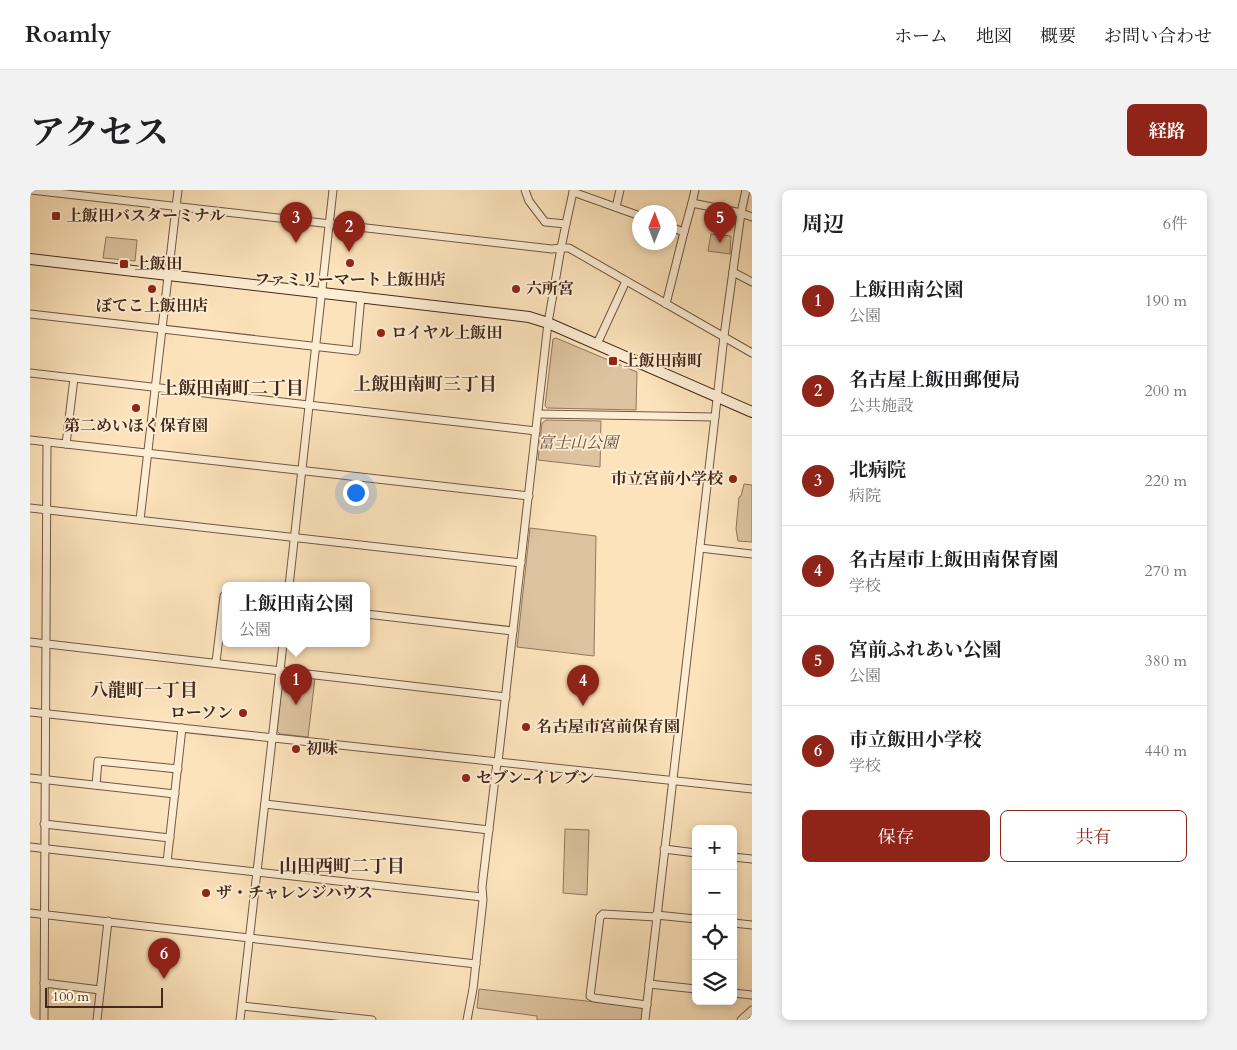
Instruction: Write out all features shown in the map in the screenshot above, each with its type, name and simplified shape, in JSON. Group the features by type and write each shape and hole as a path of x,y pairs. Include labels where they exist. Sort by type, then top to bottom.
{"street":[{"path":"31,190 552,249 569,248 752,353"},
{"path":"140,520 178,190"},
{"path":"289,582 333,190"},
{"path":"525,190 529,200 545,222 566,224"},
{"path":"616,207 620,190"},
{"path":"666,304 695,190"},
{"path":"645,1020 724,336 741,213 746,190"},
{"path":"467,1020 476,964 483,900 482,887 506,697 548,323 573,191 632,213"},
{"path":"692,202 752,217"},
{"path":"677,230 684,232"},
{"path":"30,259 529,316 752,412"},
{"path":"733,272 752,282"},
{"path":"597,344 626,281"},
{"path":"30,314 356,351 361,296"},
{"path":"30,373 536,430"},
{"path":"66,444 74,378"},
{"path":"538,414 715,417"},
{"path":"30,440 529,496"},
{"path":"44,1020 44,712 47,442"},
{"path":"30,508 521,563"},
{"path":"700,548 752,554"},
{"path":"216,662 222,612"},
{"path":"370,614 513,630"},
{"path":"30,642 506,697"},
{"path":"240,1020 283,647"},
{"path":"30,712 752,789"},
{"path":"167,862 182,728"},
{"path":"96,785 98,761 178,769"},
{"path":"30,778 175,794"},
{"path":"265,804 489,830"},
{"path":"44,824 170,838"},
{"path":"30,847 482,897"},
{"path":"664,849 692,852"},
{"path":"737,857 752,859"},
{"path":"30,913 476,964"},
{"path":"647,1005 590,996 600,917 603,914 692,919"},
{"path":"97,1020 108,921"},
{"path":"737,924 752,926"},
{"path":"44,983 100,990"},
{"path":"649,984 692,989"},
{"path":"737,993 752,995"},
{"path":"242,1006 372,1020"},
{"path":"741,1020 752,1010"}],"green space":[{"path":"711,234 731,236 730,254 708,251"},
{"path":"106,237 137,240 135,261 103,258"},
{"path":"556,338 637,372 636,410 547,408 545,406 553,339"},
{"name":"富士山公園","path":"546,420 601,421 600,467 538,460 542,423"},
{"path":"744,484 752,485 752,542 738,541 736,529 739,497 741,496"},
{"path":"530,528 596,536 594,656 517,647"},
{"path":"283,676 315,678 308,737 280,734 277,731"},
{"path":"565,829 589,830 587,895 563,893"},
{"path":"479,989 640,1007 643,1010 642,1020 537,1020 537,1016 477,1008"}],"place":[{"name":"上飯田バスターミナル","path":"56,216"},
{"name":"北病院","path":"296,243"},
{"name":"宮前ふれあい公園","path":"720,243"},
{"name":"名古屋上飯田郵便局","path":"349,252"},
{"name":"ファミリーマート上飯田店","path":"350,263"},
{"name":"上飯田","path":"124,264"},
{"name":"ぼてこ上飯田店","path":"152,289"},
{"name":"六所宮","path":"516,289"},
{"name":"ロイヤル上飯田","path":"381,333"},
{"name":"上飯田南町","path":"613,361"},
{"name":"第二めいほく保育園","path":"136,408"},
{"name":"市立宮前小学校","path":"733,479"},
{"name":"上飯田南公園","path":"296,705"},
{"name":"名古屋市上飯田南保育園","path":"583,706"},
{"name":"ローソン","path":"243,713"},
{"name":"名古屋市宮前保育園","path":"526,727"},
{"name":"初味","path":"296,749"},
{"name":"セブン-イレブン","path":"466,778"},
{"name":"ザ・チャレンジハウス","path":"206,893"},
{"name":"市立飯田小学校","path":"164,979"}],"district":[{"name":"上飯田南町三丁目","path":"425,384"},
{"name":"上飯田南町二丁目","path":"232,388"},
{"name":"八龍町一丁目","path":"144,690"},
{"name":"山田西町二丁目","path":"342,866"}]}
